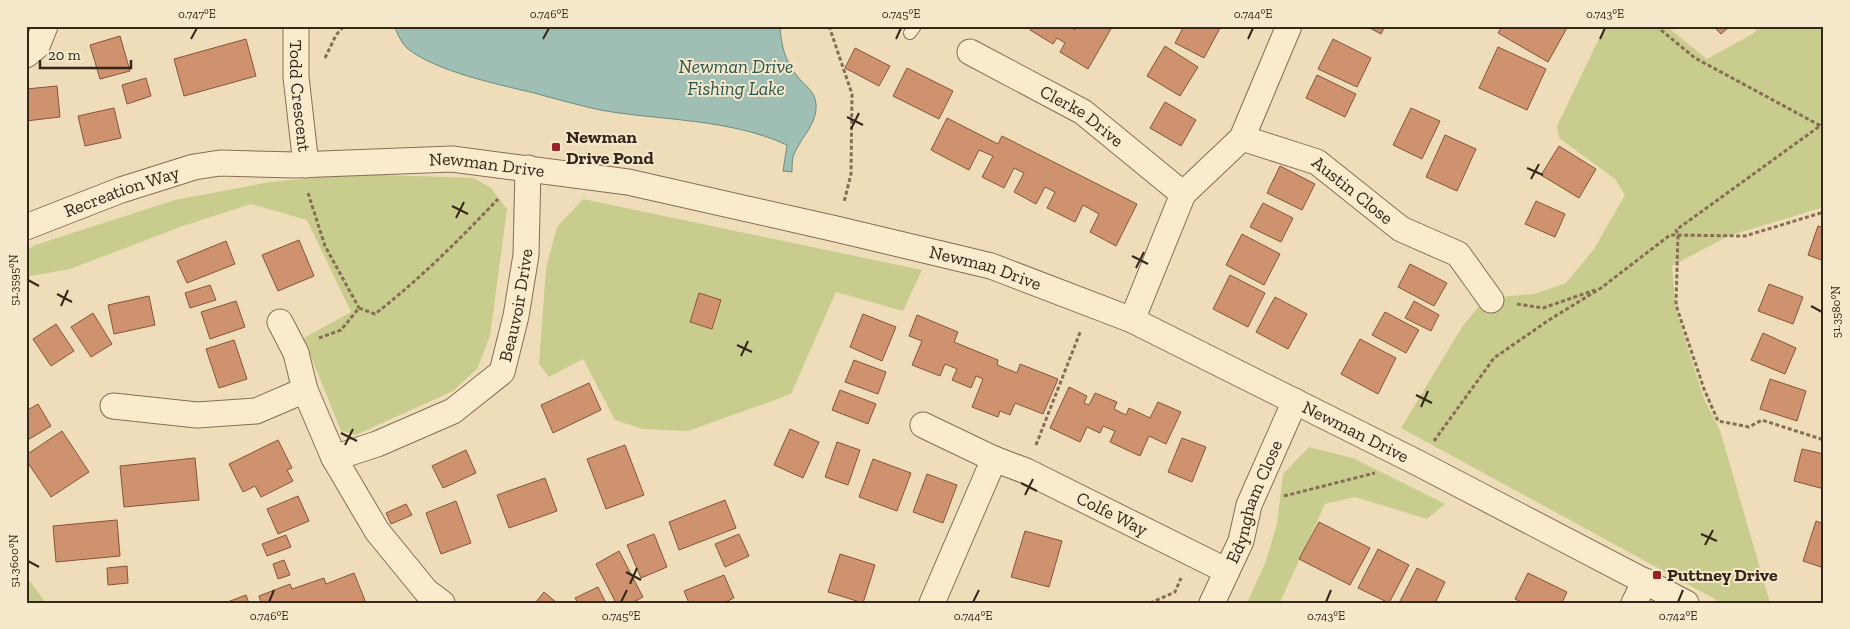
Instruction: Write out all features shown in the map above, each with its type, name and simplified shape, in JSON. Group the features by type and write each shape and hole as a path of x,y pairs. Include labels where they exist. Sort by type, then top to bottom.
{"street":[{"path":"26,55 37,46 45,26"},
{"name":"Todd Crescent","path":"296,26 296,76 301,165"},
{"path":"1132,320 1183,194 1242,138 1289,26"},
{"name":"Clerke Drive","path":"970,52 1083,112 1183,194"},
{"name":"Austin Close","path":"1242,138 1317,162 1401,229 1458,245 1491,300"},
{"name":"Newman Drive","path":"220,163 301,165 452,159 528,168 628,182 991,266 1132,320 1418,463 1686,603"},
{"name":"Recreation Way","path":"26,227 121,190 194,166 220,163"},
{"name":"Beauvoir Drive","path":"334,458 376,444 453,411 502,372 516,316 526,255 528,168"},
{"path":"280,322 296,353 305,390 334,458 377,532 430,599"},
{"path":"113,406 197,415 256,410 305,390"},
{"name":"Edyngham Close","path":"1212,603 1241,541 1249,505 1294,401"},
{"name":"Colfe Way","path":"923,425 994,459 1026,471 1227,571"},
{"path":"932,603 994,459"},
{"path":"1634,603 1645,580"}],"path":[{"path":"829,26 852,94 851,174 836,229"},
{"path":"1656,26 1695,58 1822,124 1676,230 1678,234 1676,305 1704,389 1718,421 1749,427 1762,420 1824,440"},
{"path":"301,165 325,246 360,308 375,314 408,288 454,245 528,168"},
{"path":"1249,505 1418,463 1494,358 1549,320 1601,288 1670,235 1745,236 1824,212"},
{"path":"1491,300 1543,308 1601,288"},
{"path":"1026,471 1092,304"},
{"path":"296,353 306,344 341,330 360,308"},
{"path":"1150,603 1175,592 1193,555"}],"green space":[{"path":"1605,26 1666,26 1707,59 1754,33 1759,26 1824,26 1824,207 1728,236 1672,266 1676,310 1704,399 1720,430 1770,603 1722,603 1401,428 1462,327 1486,298 1534,294 1566,283 1594,249 1625,195 1615,179 1559,138 1557,126"},
{"path":"356,174 474,178 491,188 507,209 490,336 477,369 453,391 356,435 341,431 302,339 351,312 307,220 251,204 183,226 70,269 26,277 28,265 26,267 26,250 35,245 175,200 270,182"},
{"path":"583,199 922,270 903,311 836,292 791,394 688,431 642,429 615,420 583,359 549,377 539,364 546,268 557,227"},
{"path":"1309,447 1353,458 1445,504 1427,519 1355,497 1325,504 1280,602 1282,603 1247,603 1266,561 1277,524 1283,474"},
{"path":"26,576 46,603 26,603"}],"water":[{"name":"Newman Drive Fishing Lake","path":"394,26 780,26 781,40 787,59 797,76 814,96 816,111 811,125 793,157 792,172 783,171 787,145 765,136 718,125 600,110 451,71 408,49"}],"building":[{"path":"1032,26 1070,26 1075,30 1077,26 1112,27 1088,69 1060,52 1065,43 1057,38 1053,44 1030,30"},
{"path":"1184,26 1217,26 1220,28 1204,58 1175,43"},
{"path":"1366,26 1385,26 1381,34"},
{"path":"1502,26 1568,26 1548,62 1498,33"},
{"path":"1713,26 1730,26 1721,34"},
{"path":"120,36 130,71 100,79 90,45"},
{"path":"246,39 256,76 184,96 174,59"},
{"path":"1333,39 1371,58 1357,87 1318,69"},
{"path":"1165,46 1198,67 1180,96 1147,76"},
{"path":"1498,47 1546,69 1527,110 1479,88"},
{"path":"855,48 890,66 879,86 845,68"},
{"path":"907,68 953,91 939,119 893,96"},
{"path":"1317,75 1356,94 1345,117 1306,98"},
{"path":"146,78 151,96 127,104 122,85"},
{"path":"57,86 60,117 26,121 26,89"},
{"path":"1165,102 1196,120 1181,146 1150,128"},
{"path":"114,108 121,138 85,146 78,116"},
{"path":"1411,108 1440,121 1422,159 1393,145"},
{"path":"947,118 998,144 1002,136 1137,204 1116,246 1090,232 1099,214 1083,205 1075,222 1047,208 1055,192 1045,187 1036,204 1014,192 1024,173 1014,168 1004,188 982,177 993,156 979,150 969,170 931,150"},
{"path":"1445,135 1476,149 1457,191 1426,177"},
{"path":"1559,146 1596,169 1579,198 1541,175"},
{"path":"1280,166 1315,184 1302,210 1267,193"},
{"path":"1536,201 1565,214 1555,237 1525,224"},
{"path":"1263,203 1293,218 1281,242 1250,227"},
{"path":"1818,226 1824,228 1824,261 1808,255"},
{"path":"1242,234 1280,254 1264,285 1226,265"},
{"path":"299,240 314,276 278,291 262,255"},
{"path":"226,241 235,264 187,283 177,261"},
{"path":"1410,264 1447,283 1434,306 1398,287"},
{"path":"1230,275 1265,293 1248,327 1213,309"},
{"path":"1769,284 1803,297 1793,324 1758,311"},
{"path":"210,285 216,300 190,308 185,293"},
{"path":"699,293 721,300 712,329 690,322"},
{"path":"149,296 155,325 114,334 108,305"},
{"path":"1275,297 1307,314 1288,349 1256,332"},
{"path":"236,301 245,327 210,339 201,312"},
{"path":"1414,301 1439,315 1431,331 1405,318"},
{"path":"1385,312 1419,330 1406,353 1372,335"},
{"path":"93,313 112,344 91,357 71,327"},
{"path":"863,314 896,327 882,361 850,347"},
{"path":"917,315 958,332 954,342 998,360 997,365 1017,373 1020,364 1058,379 1043,414 1015,403 1010,415 1000,411 998,417 972,407 983,379 976,376 971,388 952,380 957,369 945,364 940,376 912,365 922,341 909,336"},
{"path":"56,324 74,351 51,366 33,339"},
{"path":"1763,333 1796,348 1785,374 1751,360"},
{"path":"1360,339 1396,358 1378,394 1341,374"},
{"path":"234,340 247,379 219,388 206,349"},
{"path":"854,360 886,372 878,394 845,382"},
{"path":"1770,379 1806,391 1797,421 1760,409"},
{"path":"589,383 601,410 553,433 541,405"},
{"path":"1069,387 1087,396 1084,403 1089,405 1095,393 1117,402 1114,409 1126,415 1129,408 1150,418 1158,402 1181,412 1166,444 1149,436 1140,456 1110,442 1115,431 1103,426 1100,433 1087,427 1080,442 1050,428"},
{"path":"840,390 876,404 868,424 832,410"},
{"path":"38,404 51,426 26,441 26,411"},
{"path":"790,429 819,442 803,478 774,465"},
{"path":"62,431 89,472 51,497 26,460 26,455"},
{"path":"1182,438 1206,447 1192,482 1168,472"},
{"path":"278,440 292,468 287,470 293,481 261,497 255,486 243,492 229,464"},
{"path":"837,442 860,450 848,485 825,477"},
{"path":"625,445 644,495 606,509 587,459"},
{"path":"1802,449 1824,454 1824,489 1794,481"},
{"path":"466,450 476,473 443,488 432,466"},
{"path":"195,458 199,500 124,507 120,466"},
{"path":"873,459 911,473 897,511 859,497"},
{"path":"927,474 957,485 943,523 913,512"},
{"path":"545,478 557,511 509,528 497,495"},
{"path":"298,496 309,521 278,534 267,509"},
{"path":"725,500 736,528 679,550 669,522"},
{"path":"456,501 471,543 441,554 426,513"},
{"path":"406,504 412,515 391,524 386,513"},
{"path":"117,520 120,556 56,562 53,526"},
{"path":"1816,521 1824,524 1824,568 1803,561"},
{"path":"1319,522 1370,548 1350,585 1299,559"},
{"path":"1025,531 1062,541 1049,587 1011,577"},
{"path":"654,534 667,567 641,578 627,545"},
{"path":"739,534 749,556 725,567 715,544"},
{"path":"286,535 291,547 267,556 262,544"},
{"path":"1378,549 1409,565 1389,603 1358,588"},
{"path":"619,551 643,597 632,603 616,603 596,564"},
{"path":"840,554 875,565 863,603 828,592"},
{"path":"284,560 290,575 278,579 273,564"},
{"path":"127,566 128,583 108,585 107,568"},
{"path":"1417,568 1445,582 1435,603 1399,603"},
{"path":"354,573 366,603 261,603 259,596 290,584 292,589 324,578 326,584"},
{"path":"1528,573 1567,592 1562,603 1523,603 1515,599"},
{"path":"724,575 734,598 723,603 689,603 684,591"},
{"path":"598,587 606,603 578,603 575,598"},
{"path":"544,592 557,603 535,603"},
{"path":"246,595 249,603 225,603"}],"place":[{"name":"Newman Drive Pond","path":"556,147"},
{"name":"Puttney Drive","path":"1657,575"}]}
